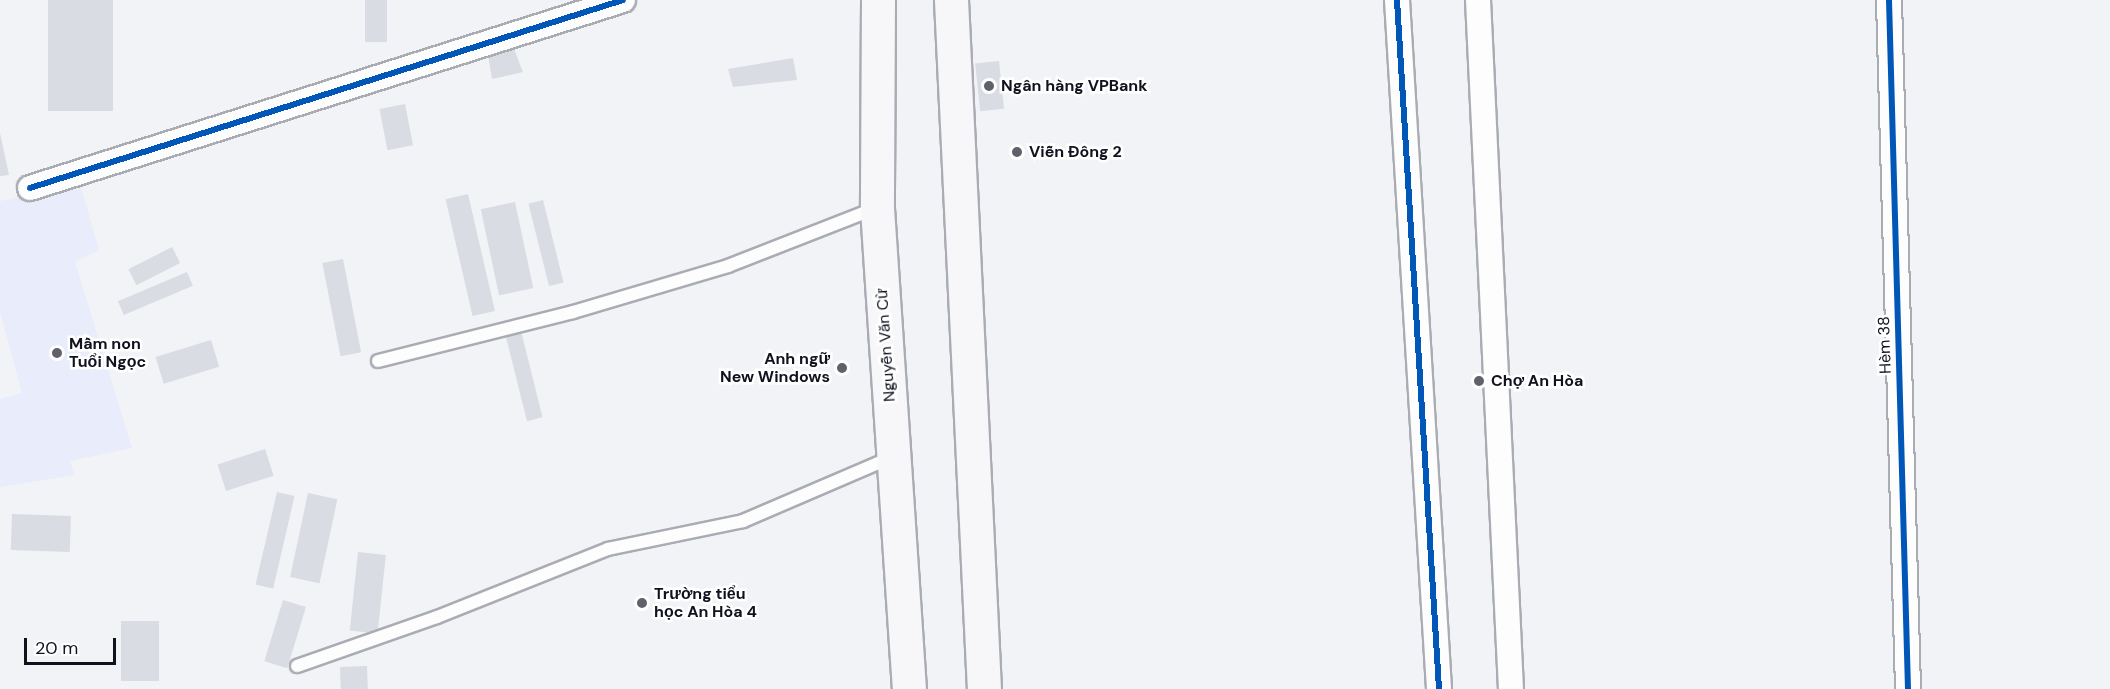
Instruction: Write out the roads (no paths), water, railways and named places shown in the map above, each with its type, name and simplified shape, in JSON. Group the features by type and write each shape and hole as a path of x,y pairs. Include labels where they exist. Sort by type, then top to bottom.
{"main road":[{"name":"Nguyễn Văn Cừ","path":"878,0 877,208 909,689"},
{"path":"951,0 984,689"}],"street":[{"path":"30,188 623,0"},
{"path":"1397,0 1439,689"},
{"path":"1478,0 1511,689"},
{"name":"Hèm 38","path":"1889,0 1908,689"}],"lane":[{"path":"378,361 573,312 728,266 877,208"},
{"path":"297,666 437,617 608,549 743,521 893,456"}],"place":[{"name":"Ngân hàng VPBank","path":"989,86"},
{"name":"Viễn Đông 2","path":"1017,152"},
{"name":"Mầm non Tuổi Ngọc","path":"57,353"},
{"name":"Anh ngữ New Windows","path":"842,368"},
{"name":"Chợ An Hòa","path":"1479,381"},
{"name":"Trường tiểu học An Hòa 4","path":"642,603"}]}
